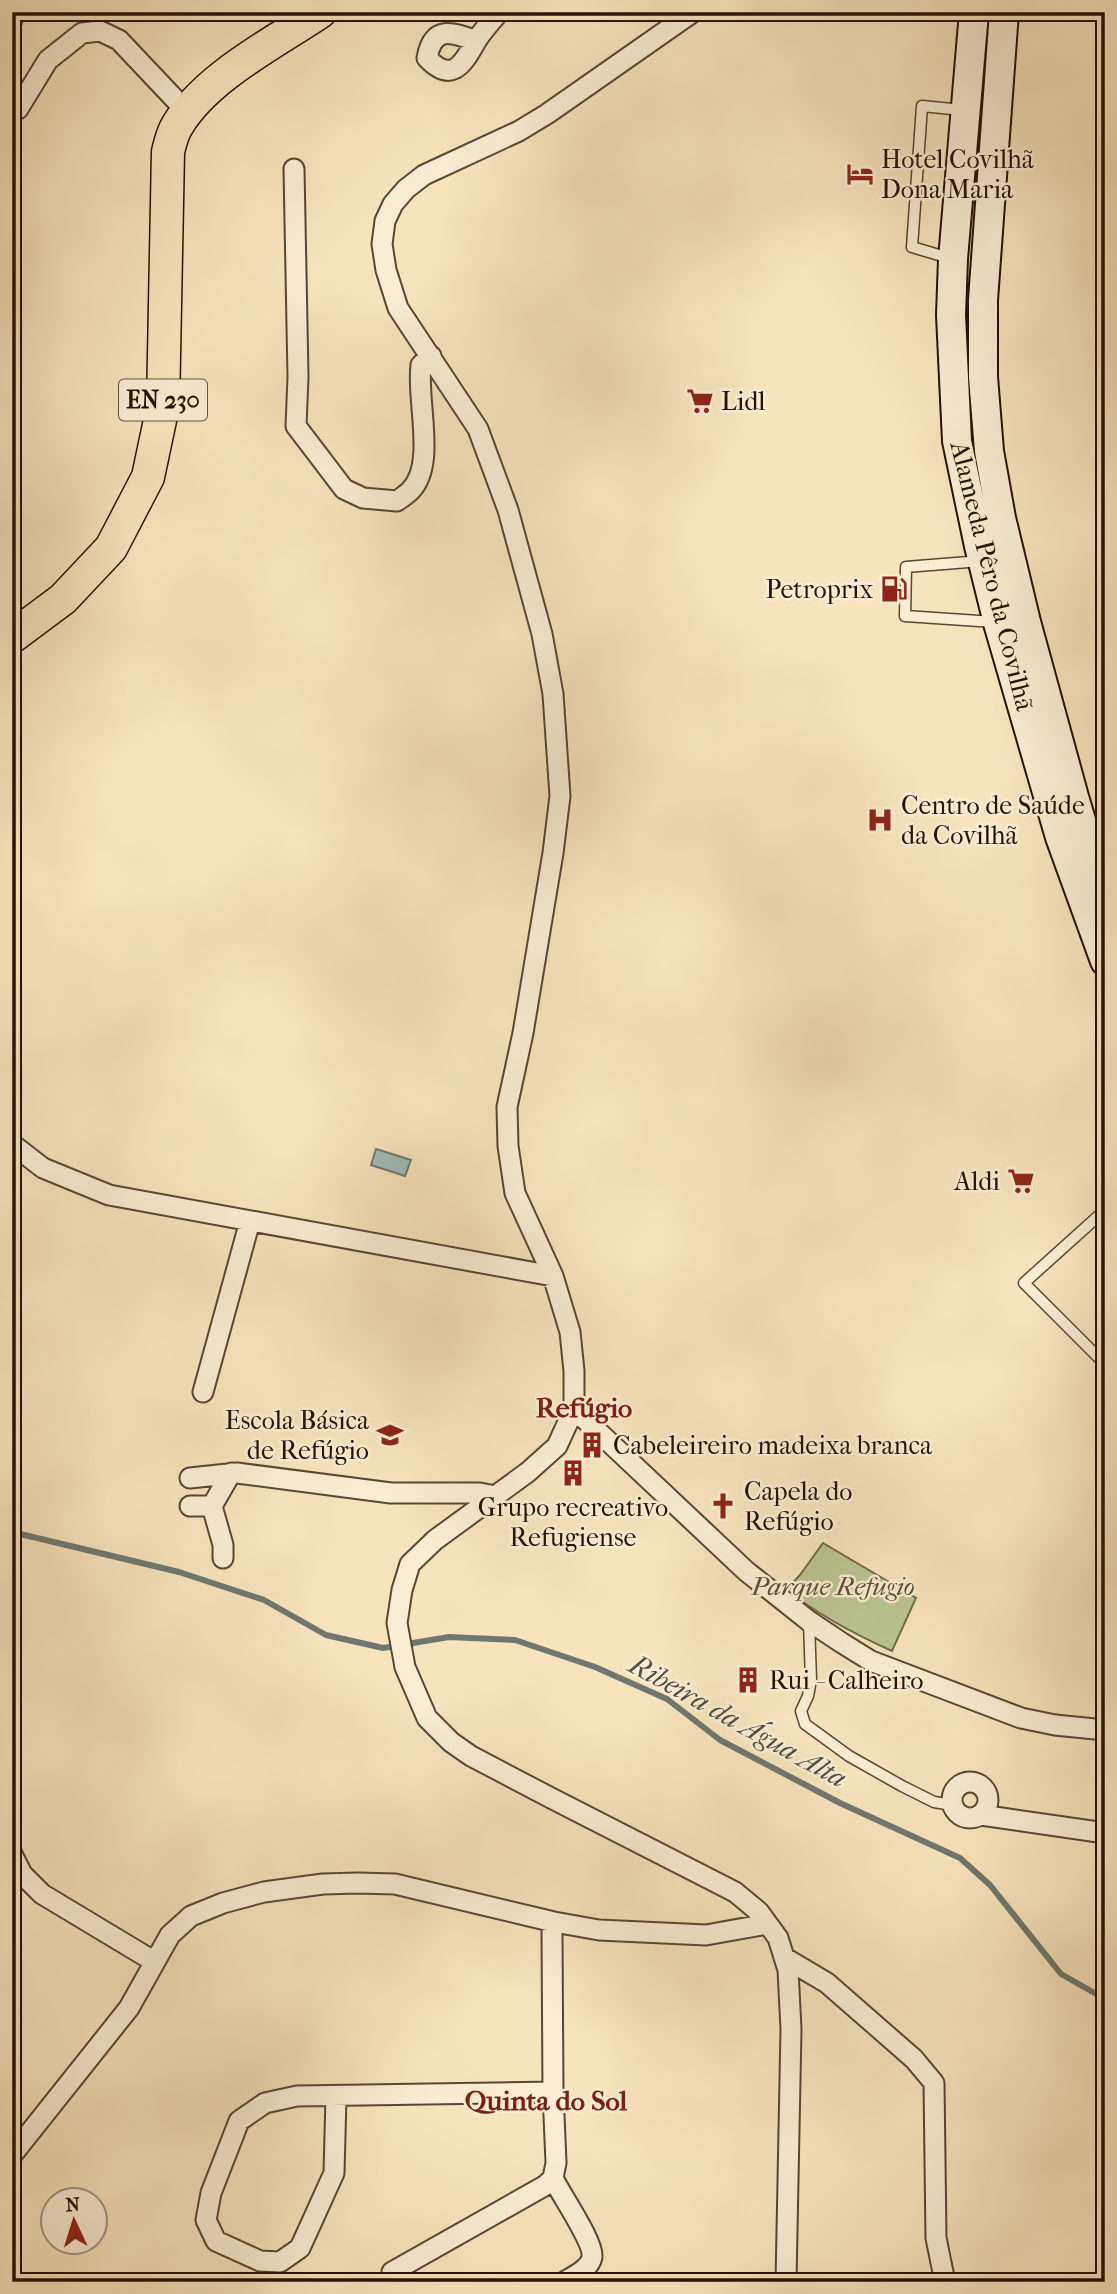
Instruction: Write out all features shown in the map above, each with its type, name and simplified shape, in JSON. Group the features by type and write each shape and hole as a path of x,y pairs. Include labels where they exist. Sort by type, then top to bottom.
{"main road":[{"name":"EN 230","path":"12,638 63,599 111,548 148,477 163,405 167,152 176,128 187,112 220,78 320,12"},
{"name":"Alameda Pêro da Covilhã","path":"974,12 953,259 952,340 957,440 982,561 998,622 1057,828 1105,961"},
{"name":"Alameda Pêro da Covilhã","path":"1004,12 984,300 983,377 989,452 1001,518 1026,622 1105,901"}],"street":[{"path":"12,20 14,12"},
{"path":"476,41 499,12"},
{"path":"693,12 519,131 424,175 406,189 393,204 385,220 382,244 386,270 398,308 478,429 508,510 542,634 553,694 560,796 523,1033 507,1107 508,1146 515,1193 553,1276 570,1332 574,1371 574,1409 556,1446 528,1472 435,1540 410,1564 402,1590 397,1623 405,1667 427,1718 451,1742 518,1781 735,1892 759,1912 778,1938 788,1970 791,2029 786,2282"},
{"path":"12,112 18,109 48,60 82,33 100,31 119,40 187,112"},
{"path":"294,169 298,377 296,426 344,489 363,498 397,501 412,490 421,475 424,448 419,378 421,365 431,356"},
{"path":"12,1144 43,1168 109,1195 553,1276"},
{"path":"203,1392 250,1221"},
{"path":"574,1409 746,1571 809,1621 871,1661 1009,1713 1055,1725 1105,1730"},
{"path":"190,1478 231,1473 391,1493 480,1493 495,1496"},
{"path":"223,1558 223,1545 212,1506 231,1473"},
{"path":"190,1506 212,1506"},
{"path":"981,1815 988,1804 983,1787 978,1783 960,1784 952,1793 952,1805 958,1815 970,1819 981,1815 1105,1833"},
{"path":"12,1854 22,1874 42,1894 155,1962"},
{"path":"12,2155 129,2008 170,1935 191,1916 223,1903 264,1892 323,1884 396,1884 554,1922 599,1930 706,1935 767,1924"},
{"path":"392,2272 546,2185 553,2178 556,2163 553,2092 554,1922"},
{"path":"785,1958 827,1983 914,2059 934,2083 936,2238 945,2282"},
{"path":"336,2097 334,2173 300,2248 280,2262 260,2262 216,2241 206,2220 211,2193 239,2121 265,2103 297,2096 553,2092"},
{"path":"553,2178 590,2242 592,2257 586,2268 564,2282"}],"lane":[{"path":"953,259 912,247 922,106 966,110"},
{"path":"982,561 906,567 905,616 998,622"},
{"path":"1105,1210 1024,1283 1105,1364"},
{"path":"809,1621 811,1680 801,1711 805,1724 849,1756 902,1786 934,1802 952,1805"}],"green space":[{"name":"Parque Refugio","path":"823,1543 916,1598 892,1651 837,1624 786,1590"}],"water":[{"path":"376,1149 411,1160 405,1176 371,1165"}],"waterway":[{"name":"Ribeira da Água Alta","path":"12,1532 179,1572 264,1600 326,1635 383,1648 449,1637 515,1640 595,1667 667,1699 720,1740 840,1803 960,1858 990,1885 1061,1974 1105,1999"}],"place":[{"name":"Hotel Covilhã Dona Maria","path":"860,174"},
{"name":"Lidl","path":"700,401"},
{"name":"Petroprix","path":"894,589"},
{"name":"Centro de Saúde da Covilhã","path":"880,820"},
{"name":"Aldi","path":"1021,1181"},
{"name":"Escola Básica de Refúgio","path":"390,1435"},
{"name":"Cabeleireiro madeixa branca","path":"592,1445"},
{"name":"Grupo recreativo Refugiense","path":"573,1473"},
{"name":"Capela do Refúgio","path":"723,1506"},
{"name":"Rui - Calheiro","path":"748,1680"}],"district":[{"name":"Refúgio","path":"584,1407"},
{"name":"Quinta do Sol","path":"546,2100"}]}
